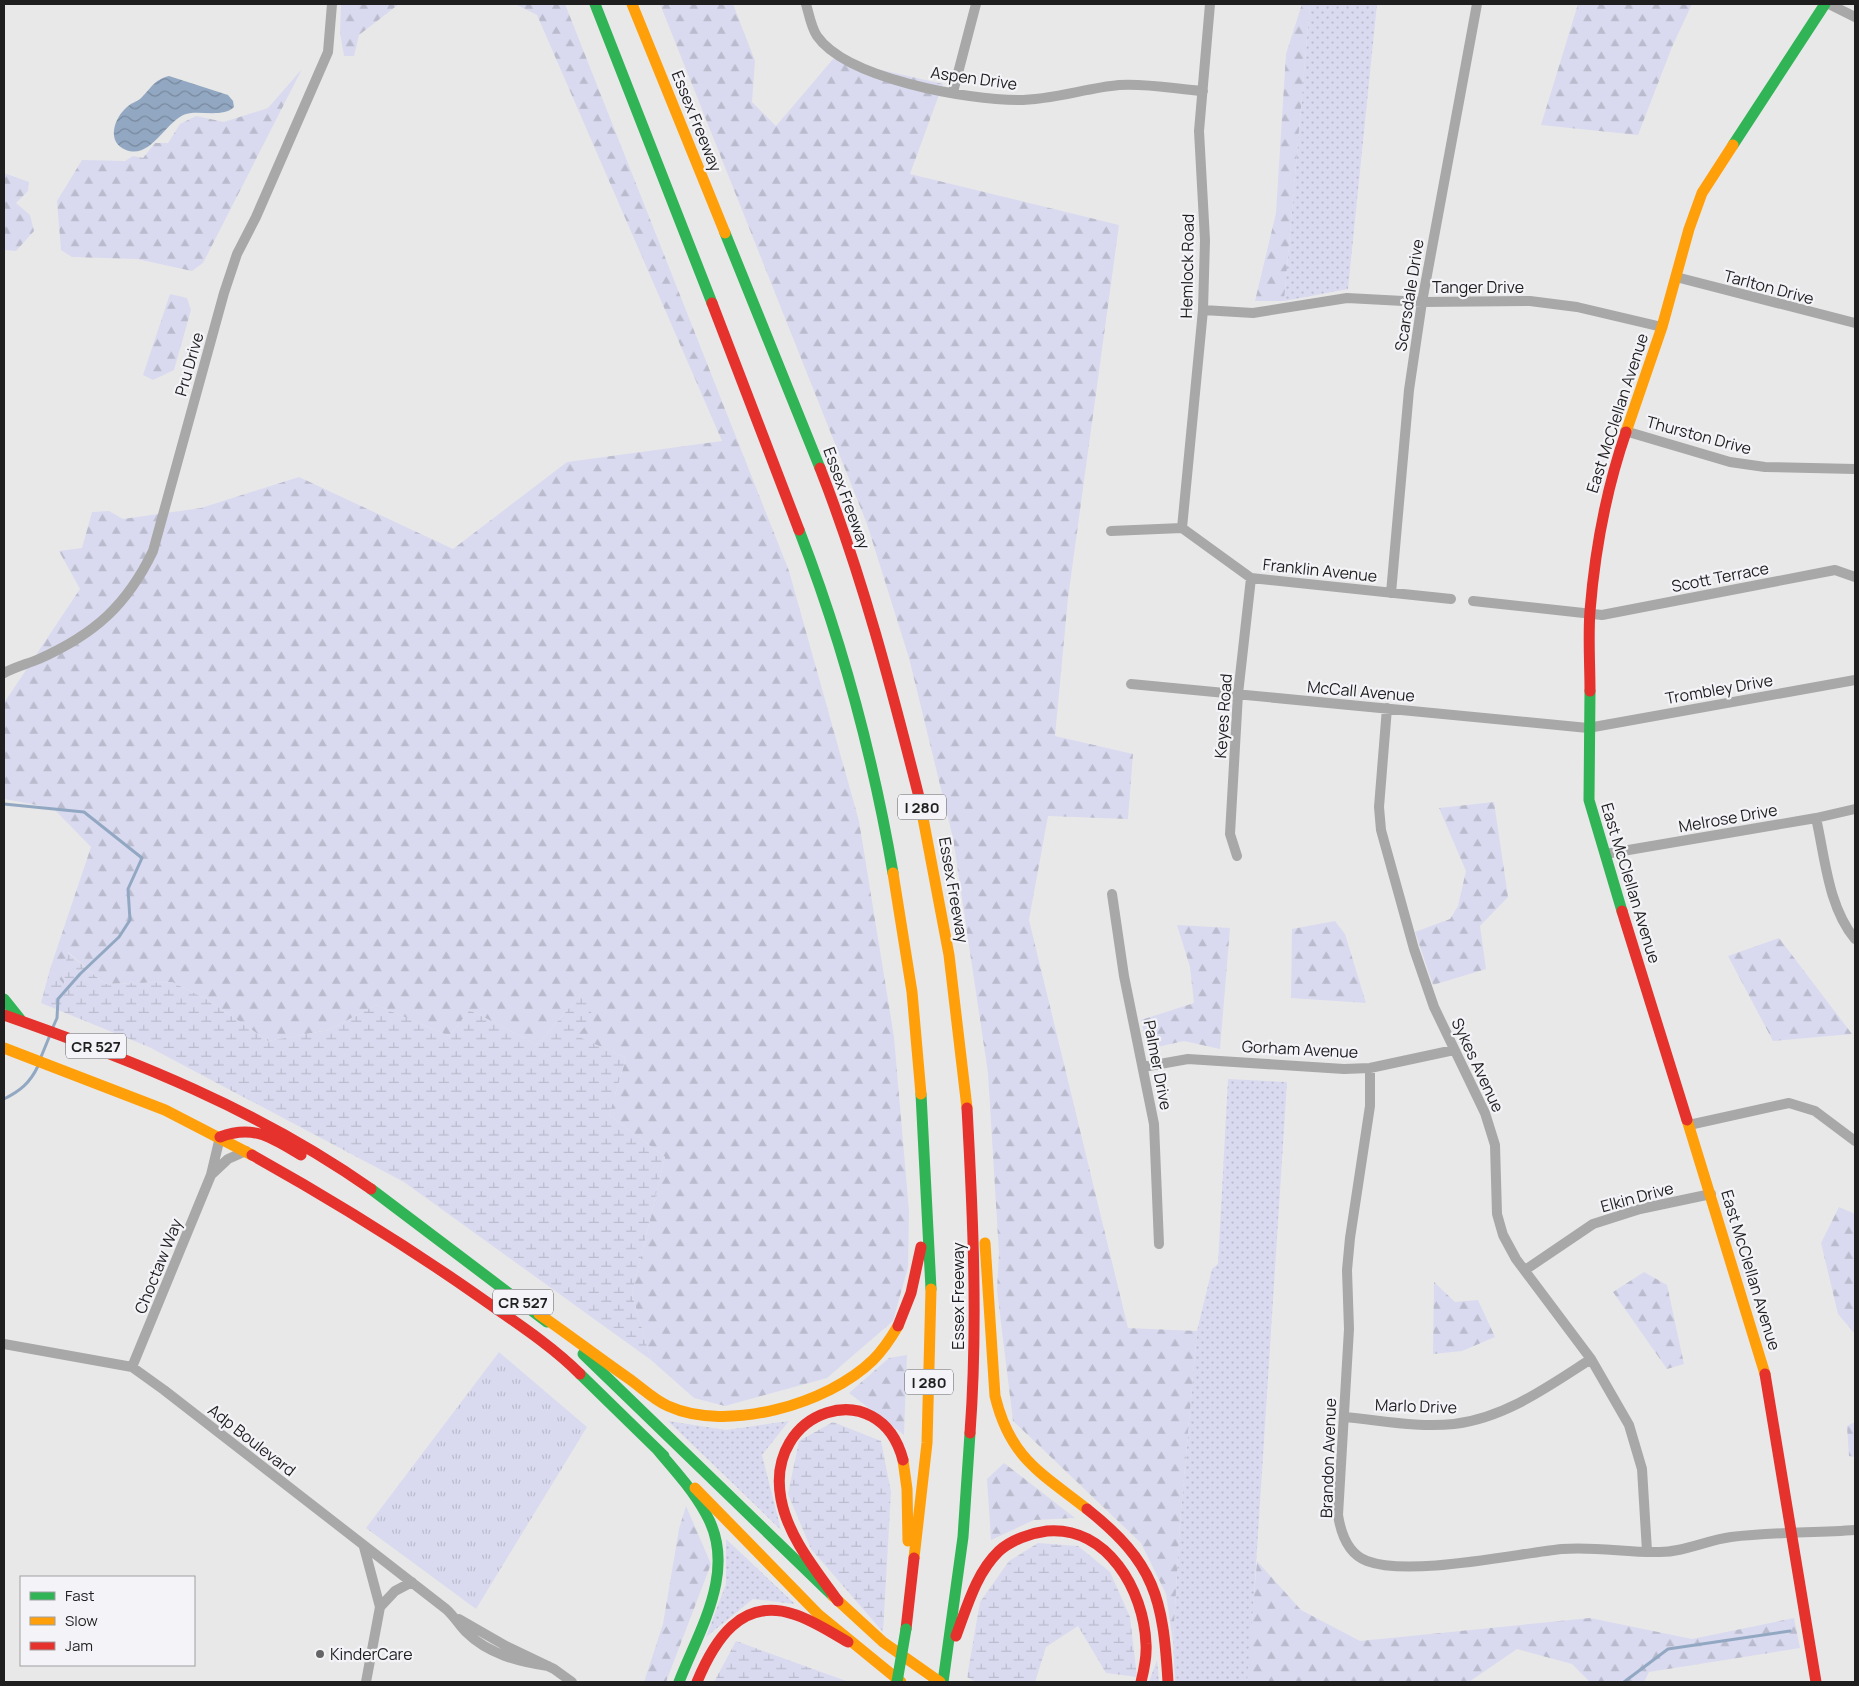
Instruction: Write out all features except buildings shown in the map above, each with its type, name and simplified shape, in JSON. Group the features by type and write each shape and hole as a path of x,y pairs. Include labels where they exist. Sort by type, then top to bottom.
{"main road":[{"name":"Essex Freeway","path":"595,4 651,142 820,584 865,738 892,870 912,992 924,1134 932,1303 927,1443 910,1600 897,1682"},
{"name":"Essex Freeway","path":"632,4 787,385 843,529 879,643 913,768 934,865 953,980 967,1094 974,1217 973,1406 965,1505 948,1657 942,1682"},
{"name":"East McClellan Avenue","path":"1816,1682 1764,1367 1589,800 1588,728 1590,612 1606,497 1626,431 1662,327 1689,229 1702,193 1825,4"},
{"path":"4,999 21,1020"},
{"name":"CR 527","path":"4,1014 97,1046 165,1075 287,1135 367,1185 539,1314 592,1361 838,1601 883,1642 942,1682"},
{"name":"CR 527","path":"4,1048 165,1110 220,1137 343,1206 425,1259 509,1318 570,1364 656,1447 832,1629 901,1682"},
{"path":"967,1094 982,1198 995,1396 1000,1418 1009,1438 1022,1456 1116,1534 1132,1551 1145,1570 1161,1612 1165,1633 1168,1682"},
{"path":"220,1137 239,1131 256,1133 276,1141 411,1218"},
{"path":"539,1314 667,1406 691,1415 710,1418 764,1412 834,1386 873,1360 901,1319 912,1294 924,1233 924,1134"},
{"path":"838,1601 795,1536 781,1499 779,1474 786,1445 796,1431 822,1414 838,1410 856,1411 874,1418 884,1424 896,1440 906,1486 910,1600"},
{"path":"656,1447 708,1516 716,1537 720,1559 719,1579 710,1607 679,1682"},
{"path":"948,1657 984,1573 999,1551 1024,1536 1048,1530 1069,1532 1087,1536 1099,1544 1122,1570 1130,1584 1143,1620 1146,1642 1145,1663 1141,1682"},
{"path":"697,1682 712,1649 725,1633 738,1620 755,1612 773,1610 787,1612 813,1622 848,1642"}],"street":[{"name":"Pru Drive","path":"4,673 41,658 105,620 139,580 153,551 224,293 238,254 328,52 332,4"},
{"name":"Aspen Drive","path":"806,4 817,36 833,52 857,67 896,80 953,92 1020,100 1121,85 1203,91"},
{"path":"953,92 976,4"},
{"name":"Hemlock Road","path":"1182,528 1203,310 1205,240 1199,131 1210,4"},
{"name":"Scarsdale Drive","path":"1391,593 1409,390 1422,302 1477,4"},
{"path":"1829,4 1855,17"},
{"name":"Tarlton Drive","path":"1676,277 1855,323"},
{"name":"Tanger Drive","path":"1203,310 1253,313 1347,298 1422,302 1530,301 1577,307 1662,327"},
{"name":"Thurston Drive","path":"1626,431 1730,462 1765,467 1855,469"},
{"path":"1111,531 1182,528"},
{"name":"Franklin Avenue","path":"1182,528 1251,578 1451,599"},
{"name":"Scott Terrace","path":"1590,612 1602,615 1836,570 1855,577"},
{"name":"Keyes Road","path":"1237,856 1230,834 1238,694 1251,578"},
{"path":"1473,601 1590,612"},
{"name":"Trombley Drive","path":"1588,728 1855,680"},
{"name":"McCall Avenue","path":"1131,684 1588,728"},
{"name":"Sykes Avenue","path":"1387,708 1379,807 1382,830 1414,949 1434,1007 1486,1113 1495,1145 1497,1214 1503,1235 1525,1270 1590,1359 1618,1402 1629,1425 1636,1446 1644,1487 1646,1551"},
{"name":"Melrose Drive","path":"1605,854 1816,818 1855,809"},
{"path":"1816,818 1832,891 1842,916 1855,939"},
{"name":"Palmer Drive","path":"1112,894 1124,976 1154,1124 1159,1244"},
{"name":"Gorham Avenue","path":"1143,1067 1188,1059 1344,1069 1370,1068 1454,1050"},
{"name":"Brandon Avenue","path":"1370,1068 1370,1106 1348,1254 1349,1329 1339,1500 1340,1527 1350,1548 1366,1561 1380,1565 1428,1565 1564,1549 1603,1548 1675,1551 1728,1538 1754,1534 1792,1534 1855,1530"},
{"path":"1689,1125 1789,1102 1815,1111 1855,1141"},
{"name":"Choctaw Way","path":"132,1367 211,1175 220,1137"},
{"name":"Choctaw Way","path":"211,1175 228,1159 246,1151"},
{"name":"Elkin Drive","path":"1525,1270 1593,1224 1640,1209 1711,1194"},
{"name":"Adp Boulevard","path":"4,1344 132,1367 412,1582 455,1617 466,1633 488,1648 519,1661 548,1666"},
{"name":"Marlo Drive","path":"1344,1417 1424,1424 1453,1424 1474,1421 1522,1402 1590,1359"},
{"path":"364,1547 380,1607 366,1682"},
{"path":"380,1607 395,1591 412,1582"},
{"name":"Adp Boulevard","path":"455,1617 466,1617 538,1656 548,1666 572,1682"}],"green space":[{"path":"341,4 399,4 359,35 354,56 344,56 340,33"},
{"path":"515,4 565,4 789,571 859,821 894,1037 909,1211 908,1267 893,1321 827,1378 725,1406 694,1398 651,1360 632,1294 665,1157 609,1115 626,1058 576,1036 583,992 537,1045 470,1010 449,1036 376,1005 329,1030 268,1041 208,1000 172,982 105,984 68,952 64,985 50,969 91,847 53,808 4,799 4,703 80,589 59,551 82,548 92,512 109,511 123,519 201,508 299,477 453,549 567,462 722,441 537,15"},
{"path":"660,4 733,4 755,61 752,102 776,126 833,59 943,84 910,174 1119,225 1068,598 1055,736 1133,754 1128,819 1048,816 1029,920 1128,1328 1197,1331 1180,1522 1173,1642 1166,1594 1141,1543 1013,1421 997,1290 999,1254 988,1073 953,838 909,658 867,524"},
{"path":"1302,4 1310,4 1284,301 1255,301 1276,213 1286,54"},
{"path":"1310,4 1377,4 1348,289 1284,301"},
{"path":"1578,4 1692,4 1672,47 1638,135 1541,125"},
{"path":"302,69 203,263 192,271 137,259 72,257 61,250 57,201 82,160 125,161 133,156 143,158 155,143 168,143 180,124 196,116 224,122 268,108"},
{"path":"4,173 29,182 28,191 16,203 30,215 34,231 16,251 4,250"},
{"path":"170,294 187,298 191,310 174,370 153,380 143,375"},
{"path":"1494,802 1508,897 1480,926 1486,969 1433,985 1415,932 1450,919 1458,906 1466,871 1439,808"},
{"path":"1335,921 1345,934 1366,1003 1291,998 1292,929"},
{"path":"1177,925 1230,928 1220,1049 1184,1041 1148,1049 1141,1020 1194,1003 1190,967"},
{"path":"1779,938 1852,1034 1773,1041 1728,956"},
{"path":"67,952 105,984 172,982 208,1000 268,1041 329,1030 376,1005 449,1036 470,1010 537,1045 583,992 593,1017 577,1036 626,1058 609,1115 665,1157 632,1294 651,1360 404,1182 149,1047 41,1003 50,969 64,984"},
{"path":"1228,1079 1287,1082 1249,1674 1247,1682 1175,1682 1173,1642 1180,1522 1197,1331 1212,1269 1218,1264"},
{"path":"1839,1207 1855,1214 1855,1334 1838,1314 1821,1243"},
{"path":"1644,1272 1667,1285 1684,1364 1667,1369 1613,1292"},
{"path":"1434,1282 1455,1302 1478,1300 1495,1337 1462,1351 1433,1354"},
{"path":"499,1352 587,1427 476,1609 366,1528"},
{"path":"907,1355 904,1435 849,1393 889,1358"},
{"path":"668,1421 726,1430 789,1421 762,1455 781,1530"},
{"path":"833,1422 881,1441 891,1492 883,1632 811,1549 788,1494 799,1441"},
{"path":"1855,1422 1855,1457 1849,1456 1847,1426"},
{"path":"1004,1463 1075,1518 1034,1520 991,1540 987,1479"},
{"path":"686,1506 711,1564 666,1682 644,1682 663,1624 679,1529"},
{"path":"726,1539 795,1604 753,1599 706,1637 726,1584"},
{"path":"1038,1543 1078,1546 1110,1572 1130,1617 1137,1677 1106,1673 1078,1626 1046,1647 1035,1682 976,1682 967,1677 980,1602 1009,1561"},
{"path":"1257,1561 1301,1610 1360,1641 1590,1618 1692,1639 1794,1618 1800,1648 1649,1672 1644,1682 1590,1682 1572,1664 1517,1649 1469,1682 1247,1682"},
{"path":"736,1641 849,1682 714,1682"},
{"path":"1157,1660 1159,1682 1149,1682"}],"water":[{"path":"169,76 228,95 233,101 234,107 224,112 186,114 172,124 151,145 135,152 126,150 120,146 114,136 114,130 119,117 122,112 140,99 156,82"}],"waterway":[{"path":"4,804 84,812 142,858 128,889 130,920 119,937 80,974 58,999 57,1018 53,1027"},
{"path":"41,1057 50,1035"},
{"path":"4,1099 24,1086 38,1066"},
{"path":"1624,1682 1668,1649 1790,1631"}],"traffic: fast":[{"path":"595,4 712,303"},
{"path":"1733,145 1825,4"},
{"path":"725,233 820,468"},
{"path":"799,530 829,614 855,700 876,786 893,873"},
{"path":"1590,691 1589,800 1622,911"},
{"path":"4,999 20,1019"},
{"path":"921,1094 931,1289"},
{"path":"371,1189 547,1322"},
{"path":"583,1354 833,1596"},
{"path":"580,1374 664,1456"},
{"path":"943,1682 963,1537 970,1433"},
{"path":"655,1447 676,1471 701,1505 715,1535 718,1557 717,1578 712,1600 679,1682"},
{"path":"897,1682 906,1629"}],"traffic: slow":[{"path":"632,4 725,233"},
{"path":"1626,432 1662,327 1689,229 1702,193 1733,145"},
{"path":"919,797 949,955 967,1108"},
{"path":"893,873 912,992 921,1094"},
{"path":"4,1048 165,1110 252,1155"},
{"path":"1687,1120 1765,1374"},
{"path":"985,1243 995,1396 1001,1417 1009,1435 1029,1462 1087,1509"},
{"path":"914,1558 927,1443 931,1289"},
{"path":"539,1314 668,1406 692,1414 719,1416 747,1415 776,1410 830,1390 854,1376 873,1360 887,1344 898,1326"},
{"path":"903,1460 907,1489 908,1541"},
{"path":"695,1488 819,1615 901,1682"},
{"path":"833,1596 883,1642 940,1682"}],"traffic: jam":[{"path":"712,303 799,530"},
{"path":"1590,691 1589,621 1595,565 1607,498 1626,432"},
{"path":"820,468 862,590 919,797"},
{"path":"1622,911 1687,1120"},
{"path":"4,1015 100,1050 194,1089 285,1135 371,1189"},
{"path":"967,1108 973,1230 974,1311 970,1433"},
{"path":"220,1137 232,1133 253,1132 272,1138 301,1155"},
{"path":"252,1155 340,1206 425,1260 532,1334 580,1374"},
{"path":"898,1326 911,1293 921,1247"},
{"path":"1765,1374 1816,1682"},
{"path":"838,1601 796,1540 785,1513 781,1499 780,1468 790,1443 806,1424 827,1413 850,1410 872,1416 890,1433 903,1460"},
{"path":"1087,1509 1110,1528 1128,1547 1141,1565 1151,1584 1163,1627 1168,1682"},
{"path":"956,1636 978,1580 984,1569 999,1551 1015,1540 1034,1533 1047,1531 1068,1532 1088,1539 1104,1550 1118,1565 1130,1583 1144,1623 1146,1654 1141,1682"},
{"path":"906,1629 914,1558"},
{"path":"697,1682 721,1638 744,1617 758,1612 775,1610 793,1614 814,1623 848,1642"}],"place":[{"name":"KinderCare","path":"320,1654"}]}
